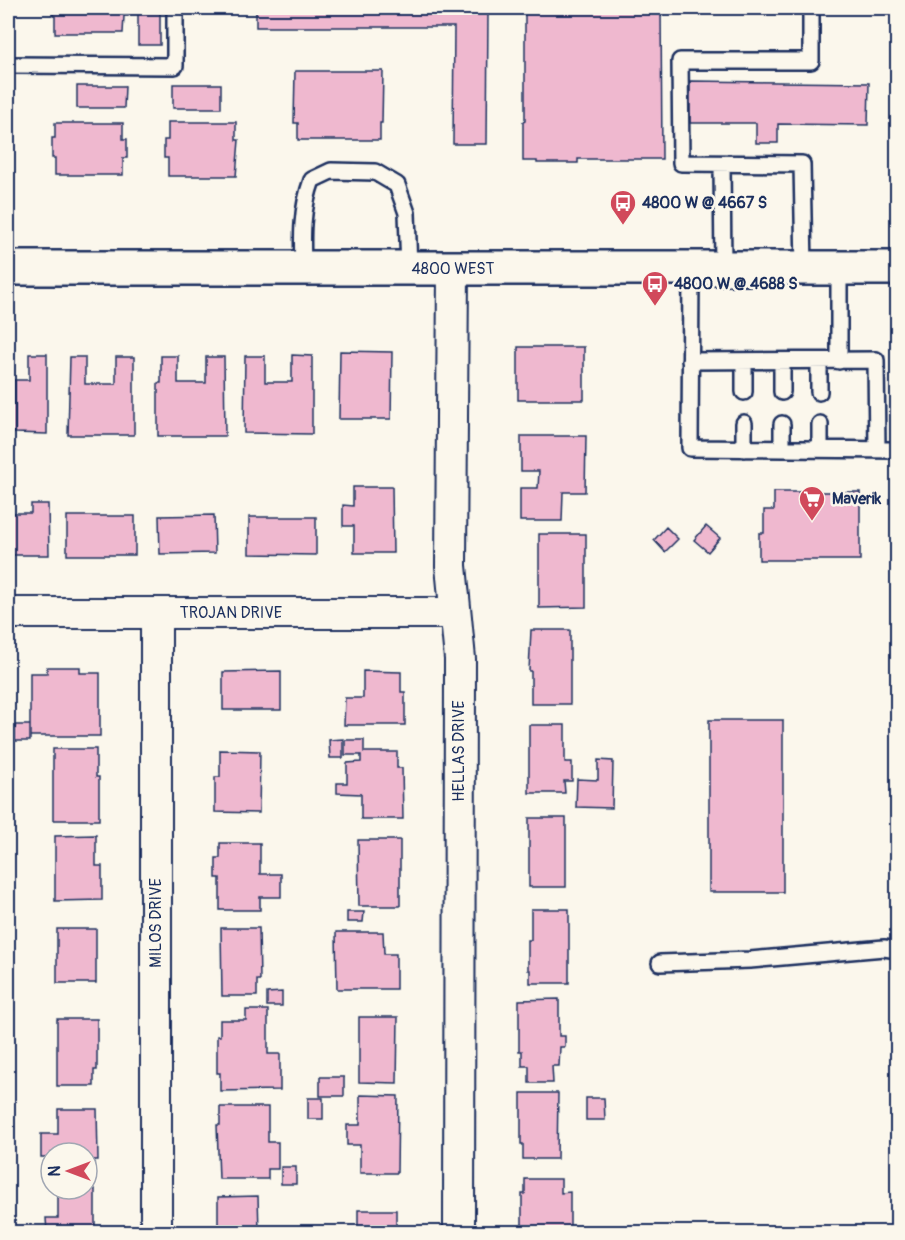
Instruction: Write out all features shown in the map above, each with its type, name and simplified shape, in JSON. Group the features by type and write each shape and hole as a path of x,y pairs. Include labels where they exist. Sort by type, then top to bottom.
{"main road":[{"name":"4800 WEST","path":"8,268 897,268"}],"street":[{"name":"HELLAS DRIVE","path":"453,269 451,566 460,659 459,1233"},
{"name":"TROJAN DRIVE","path":"8,613 455,613"},
{"name":"MILOS DRIVE","path":"156,613 156,1233"}],"lane":[{"path":"8,65 175,66 175,8"},
{"path":"804,268 802,164 681,163 680,60 811,60 811,8"},
{"path":"722,164 723,268"},
{"path":"303,269 304,200 312,180 331,171 375,172 397,185 407,213 409,269"},
{"path":"691,268 690,448 897,450"},
{"path":"839,268 839,361"},
{"path":"690,361 876,360 877,450"},
{"path":"744,361 744,392"},
{"path":"782,361 782,392"},
{"path":"819,361 819,392"},
{"path":"744,423 744,449"},
{"path":"782,424 782,449"},
{"path":"820,424 820,449"},
{"path":"660,963 750,960 884,948 897,951"}],"building":[{"path":"53,8 128,8 128,16 124,16 123,33 55,33"},
{"path":"138,8 160,8 160,45 138,45"},
{"path":"256,8 473,8 473,13 488,13 487,144 453,144 454,27 256,27"},
{"path":"532,8 661,8 662,159 578,159 578,163 523,161 525,11 532,11"},
{"path":"295,71 383,71 380,140 298,140 298,123 294,123"},
{"path":"690,81 869,83 868,125 778,124 778,143 756,143 756,123 690,123"},
{"path":"173,84 221,84 221,108 173,108"},
{"path":"77,86 125,86 124,108 77,108"},
{"path":"168,122 236,122 236,140 239,140 236,176 168,176 168,158 164,158 164,140 168,140"},
{"path":"55,123 123,123 123,139 127,139 127,158 123,158 123,175 55,175 52,138 55,138"},
{"path":"518,347 584,347 584,400 518,400"},
{"path":"340,351 392,352 391,419 339,419"},
{"path":"29,354 47,354 47,434 15,433 15,380 29,380"},
{"path":"292,355 312,356 312,434 244,433 245,356 265,356 265,382 292,382"},
{"path":"161,356 178,356 178,383 206,383 206,357 224,357 225,436 158,436 158,383 161,383"},
{"path":"70,357 85,357 85,384 116,384 116,357 134,357 134,435 68,435"},
{"path":"8,380 15,380 15,433 8,433"},
{"path":"521,436 586,436 585,492 563,492 562,521 520,521 520,488 538,488 539,471 521,471"},
{"path":"353,487 392,487 393,553 354,553 354,526 343,526 343,505 353,506"},
{"name":"Maverik","path":"774,492 860,492 860,560 759,560 759,533 764,533 764,510 774,510"},
{"path":"31,504 48,504 49,555 11,555 11,552 8,552 8,513 31,513"},
{"path":"214,515 215,553 160,554 159,516"},
{"path":"67,516 135,516 135,555 67,555"},
{"path":"249,517 316,517 316,555 249,554"},
{"path":"706,526 720,538 708,552 694,540"},
{"path":"666,527 678,539 665,552 654,540"},
{"path":"539,534 586,534 586,607 539,608"},
{"path":"531,630 570,630 570,704 531,704 531,671 529,671"},
{"path":"47,667 80,667 80,673 100,673 100,736 30,736 30,673 47,673"},
{"path":"281,671 281,710 223,710 223,672"},
{"path":"363,671 401,672 401,692 405,692 405,725 344,725 345,698 363,698"},
{"path":"709,720 783,720 783,892 709,892"},
{"path":"15,725 30,725 30,741 15,741"},
{"path":"529,725 565,725 565,762 572,762 572,781 564,781 565,793 529,793"},
{"path":"343,739 343,758 330,758 329,740"},
{"path":"345,740 364,740 364,752 397,752 397,768 402,768 403,819 361,819 361,794 337,793 337,783 347,783 347,763 361,762 361,755 345,755"},
{"path":"53,749 96,749 96,777 99,777 99,820 53,820"},
{"path":"220,750 260,751 259,813 215,812 215,777 220,777"},
{"path":"598,760 613,761 612,808 576,807 577,779 598,780"},
{"path":"529,818 566,818 566,887 529,887"},
{"path":"96,835 96,866 102,866 102,900 55,901 55,836"},
{"path":"358,840 400,840 400,906 359,906"},
{"path":"220,843 260,843 260,874 281,874 281,897 260,897 260,910 220,910 220,878 216,878 216,858 220,858"},
{"path":"531,909 569,909 569,983 530,983 528,940 531,940"},
{"path":"347,912 364,912 363,922 347,922"},
{"path":"221,928 259,928 260,980 257,980 257,996 222,996"},
{"path":"57,929 96,929 96,983 57,983"},
{"path":"336,932 383,932 384,954 396,954 396,989 337,989"},
{"path":"282,992 282,1006 267,1006 267,993"},
{"path":"559,999 559,1036 565,1036 565,1047 560,1047 559,1066 552,1066 553,1083 529,1083 529,1066 522,1066 522,1051 519,1051 519,1000"},
{"path":"246,1010 268,1010 268,1054 280,1054 280,1090 220,1091 220,1073 217,1073 217,1036 220,1036 220,1020 246,1020"},
{"path":"359,1017 398,1017 397,1083 359,1082"},
{"path":"57,1019 97,1019 97,1070 94,1070 94,1086 57,1086"},
{"path":"320,1077 344,1077 344,1096 320,1096"},
{"path":"521,1093 558,1093 557,1159 523,1159"},
{"path":"360,1095 398,1096 397,1173 360,1173 360,1145 347,1145 347,1125 360,1125"},
{"path":"308,1098 323,1098 323,1119 308,1119"},
{"path":"586,1098 604,1098 605,1120 586,1120"},
{"path":"220,1107 268,1107 268,1142 278,1142 278,1169 268,1169 268,1179 219,1179 217,1125 220,1125"},
{"path":"58,1109 97,1109 98,1141 41,1141 41,1134 58,1134"},
{"path":"281,1167 296,1167 296,1184 281,1184"},
{"path":"525,1179 561,1179 561,1193 570,1192 570,1232 522,1232 522,1194 525,1194"},
{"path":"258,1196 259,1232 216,1232 218,1197"},
{"path":"58,1201 95,1201 95,1232 47,1232 46,1218 58,1218"},
{"path":"358,1210 396,1210 396,1232 358,1232"}],"place":[{"name":"4800 W @ 4667 S","path":"623,226"},
{"name":"4800 W @ 4688 S","path":"655,307"},
{"name":"Maverik","path":"812,522"}]}
